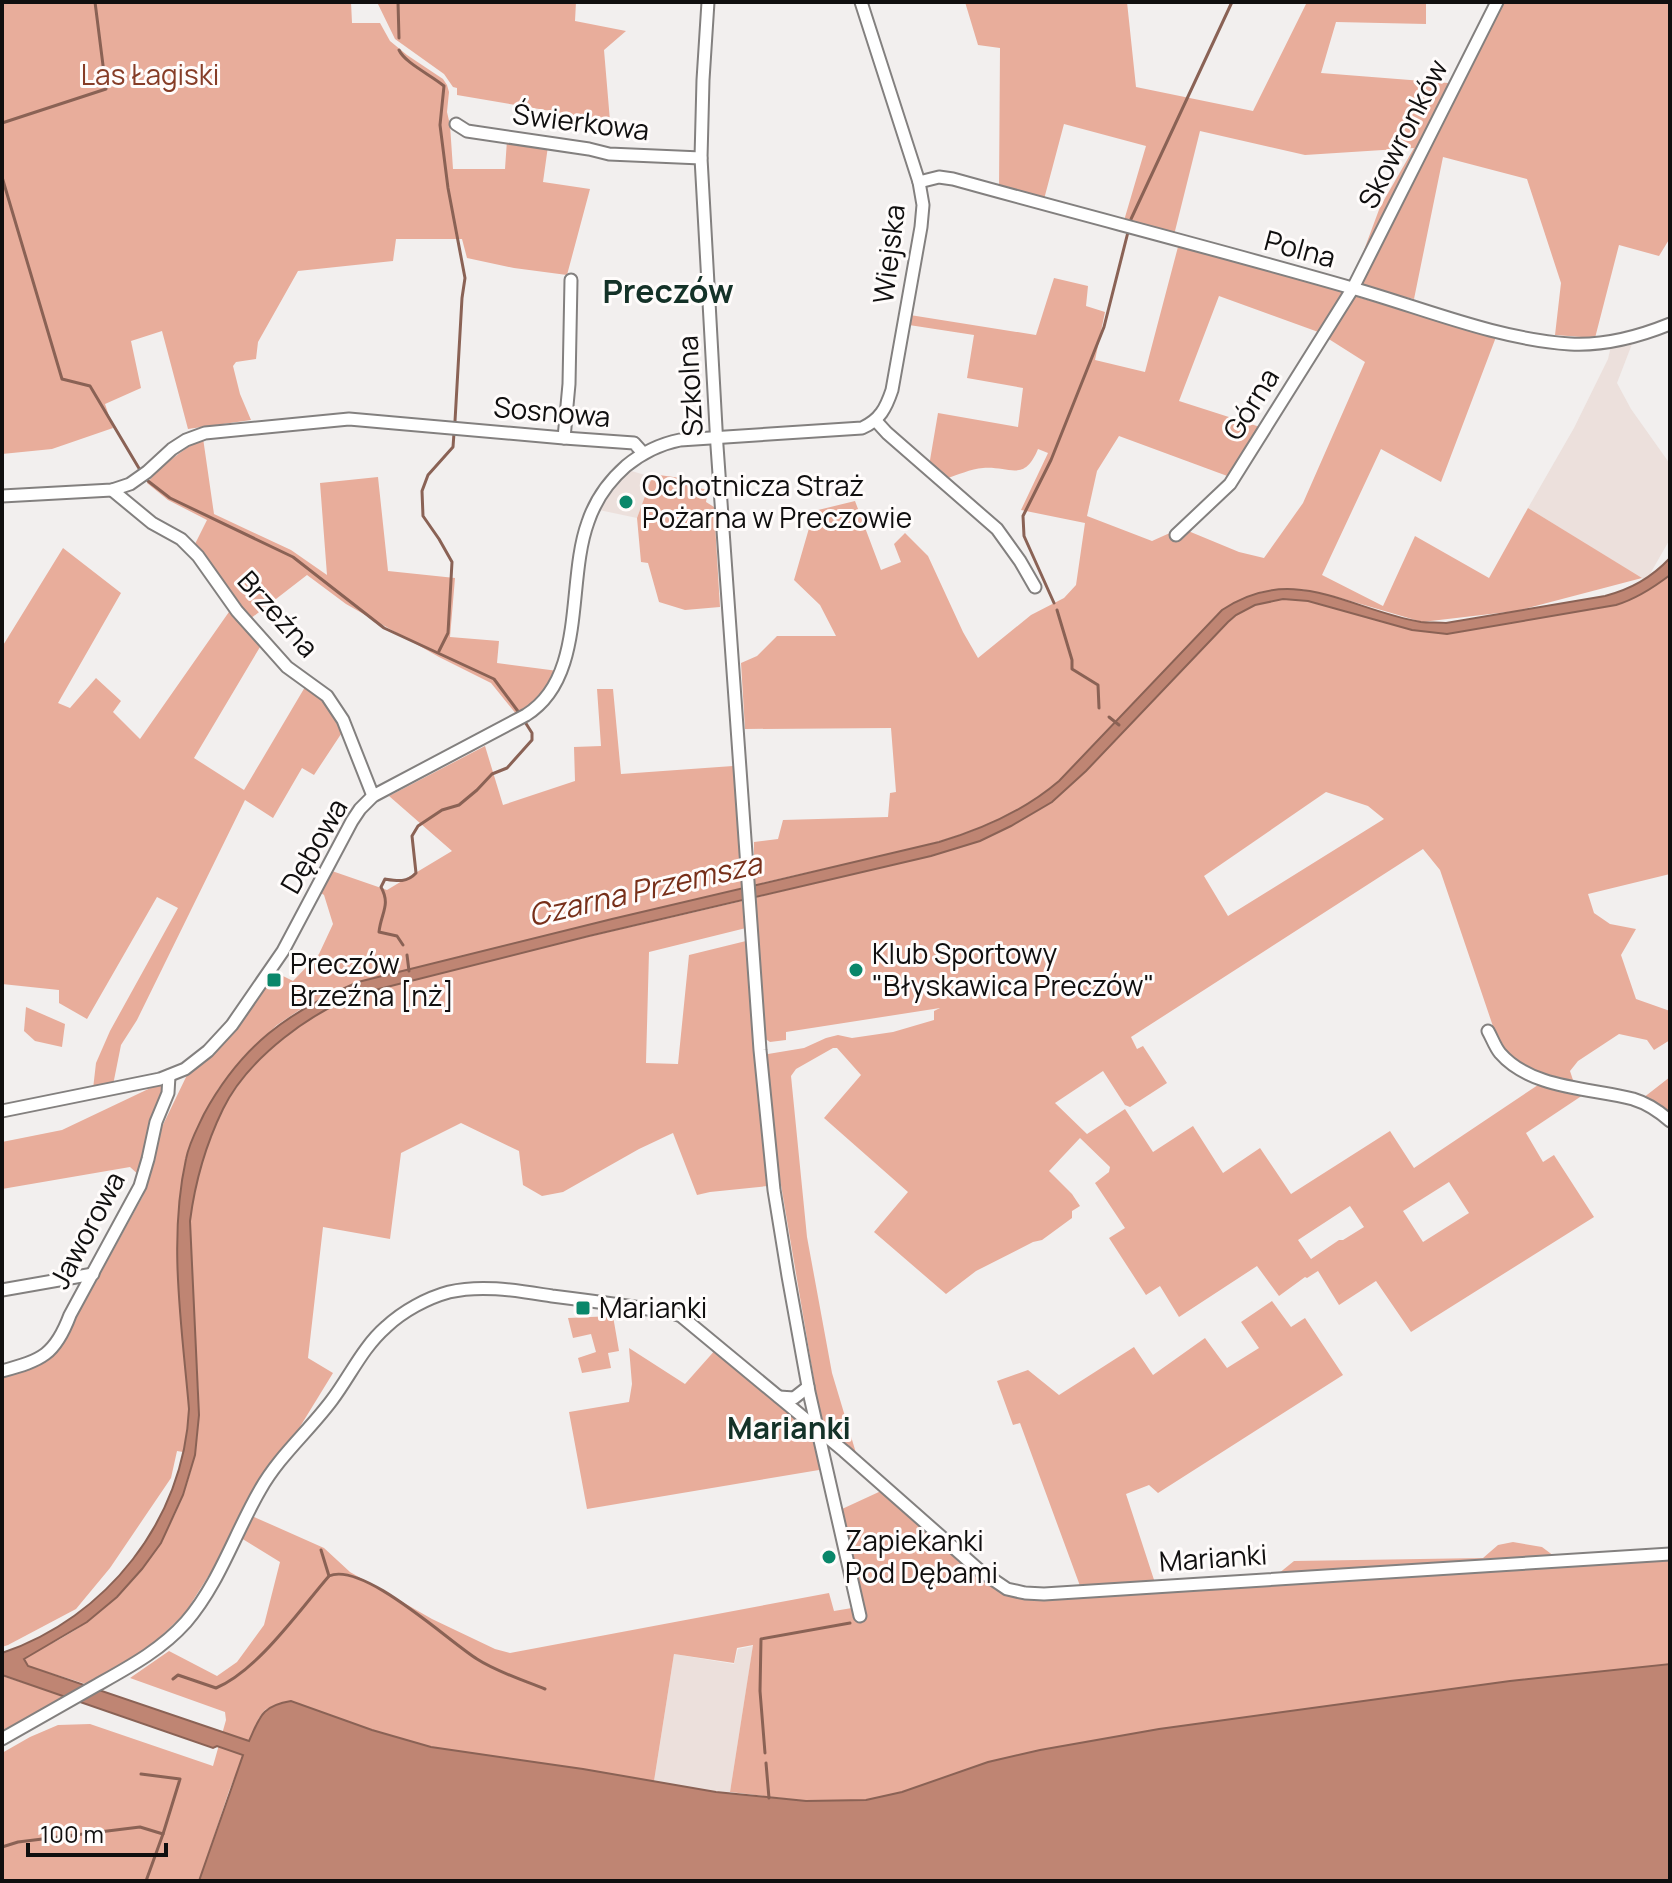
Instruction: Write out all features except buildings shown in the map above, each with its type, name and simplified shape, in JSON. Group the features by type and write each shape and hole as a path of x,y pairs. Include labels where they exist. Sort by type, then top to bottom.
{"street":[{"name":"Szkolna","path":"708,2 701,158 716,437 750,922 773,1180 808,1387"},
{"name":"Wiejska","path":"861,2 919,182 923,213 892,390 888,403 876,421"},
{"name":"Skowronków","path":"1353,288 1497,2"},
{"name":"Świerkowa","path":"456,124 467,131 609,154 701,158"},
{"name":"Polna","path":"919,182 939,177 953,179 1353,288 1513,336 1594,345 1624,340 1670,324"},
{"path":"564,438 569,384 571,280"},
{"name":"Górna","path":"1176,535 1230,484 1353,288"},
{"name":"Sosnowa","path":"2,496 112,490 130,484 172,449 205,433 349,419 634,443 643,453 667,442 847,430 862,428 876,421"},
{"path":"876,421 997,529 1035,587"},
{"name":"Dębowa","path":"2,1111 169,1076 185,1069 223,1036 283,951 360,809 373,796 526,715 549,695 565,663 588,521 611,481 643,453"},
{"name":"Brzeźna","path":"112,490 152,523 181,539 198,556 237,611 287,667 327,696 343,720 373,796"},
{"path":"1488,1031 1499,1052 1533,1076 1593,1092 1635,1099 1670,1121"},
{"name":"Jaworowa","path":"2,1371 37,1359 57,1344 140,1186 156,1122 168,1093 169,1076"},
{"path":"2,1290 93,1274"},
{"name":"Marianki","path":"2,1739 152,1653 185,1624 208,1591 271,1472 328,1405 375,1337 397,1317 434,1298 469,1289 516,1291 612,1303 672,1313 687,1321 979,1570 1007,1589 1025,1593 1670,1554"},
{"path":"778,1397 794,1398 808,1387 860,1616"}],"shaded area":[{"path":"1632,344 1617,383 1631,409 1670,464 1670,539 1646,581 1528,508 1574,428 1608,359 1611,346"},
{"path":"628,470 652,477 637,518 599,510 603,501"},
{"path":"1670,558 1670,575 1623,603 1447,634 1412,630 1308,601 1283,599 1255,605 1228,622 1086,771 1052,802 980,841 931,856 367,992 304,1023 265,1054 234,1090 217,1122 198,1178 190,1221 199,1415 195,1455 183,1495 161,1543 117,1597 87,1622 24,1659 28,1666 249,1741 267,1710 291,1701 431,1747 716,1792 806,1801 866,1800 902,1792 988,1762 1159,1729 1510,1681 1670,1664 1670,1881 199,1881 243,1755 217,1746 213,1748 2,1675 2,1653 40,1637 74,1616 106,1590 133,1560 155,1526 172,1489 184,1450 189,1409 177,1252 187,1153 218,1090 250,1050 288,1019 358,982 939,842 987,825 1032,801 1059,781 1222,610 1248,596 1273,590 1298,590 1421,622 1446,623 1605,596 1640,582"},
{"path":"753,1646 723,1836 647,1826 674,1654 734,1664 738,1649"}],"green space":[{"name":"Las Łagiski","path":"2,2 351,2 352,23 380,23 390,41 447,85 453,169 505,169 507,140 548,146 543,182 590,189 567,275 467,258 462,239 396,239 393,261 298,271 258,342 256,359 236,362 233,366 251,420 188,429 162,331 131,341 141,388 105,404 113,428 52,449 2,454"},
{"path":"377,2 576,2 575,21 626,31 604,50 610,121 457,95 457,88 444,74 395,39"},
{"path":"965,2 1127,2 1136,87 1253,111 1307,2 1426,2 1426,24 1336,22 1321,73 1461,84 1500,2 1670,2 1670,238 1659,256 1619,245 1595,338 1555,335 1561,283 1527,179 1443,157 1414,299 1351,285 1380,207 1414,148 1305,155 1200,131 1173,239 1123,224 1146,146 1064,124 1043,203 999,190 1000,48 978,45"},
{"path":"1179,243 1343,292 1321,333 1219,296 1179,401 1260,427 1230,477 1119,436 1097,471 1087,516 1152,541 1181,528 1239,552 1264,558 1303,503 1365,362 1324,336 1354,296 1496,337 1441,482 1381,449 1322,575 1383,606 1415,536 1489,578 1528,508 1642,578 1516,611 1422,622 1301,589 1260,592 1222,610 1059,781 1016,811 944,840 754,885 754,842 778,839 783,820 888,817 890,793 896,792 891,728 745,729 741,663 757,656 777,636 836,636 820,605 794,580 814,511 855,501 881,570 901,562 894,544 905,533 928,556 978,658 1031,615 1064,598 1076,585 1085,523 1021,510 1048,453 1038,449 1022,469 983,468 945,479 929,466 938,413 1018,427 1023,388 967,378 974,335 909,325 910,315 1036,335 1054,278 1088,286 1086,306 1105,312 1095,360 1145,372"},
{"path":"203,438 214,514 291,550 327,575 320,483 378,477 388,571 455,578 450,637 499,641 497,663 558,671 535,704 517,715 491,683 346,604 307,575 250,619 194,546 207,520 168,500 147,483 173,458"},
{"path":"652,477 688,479 694,487 708,490 706,502 714,507 720,607 685,610 659,602 648,563 641,562 637,518"},
{"path":"63,548 121,593 58,703 70,708 96,678 121,701 113,712 140,739 231,609 260,647 194,758 244,790 305,687 328,704 343,731 314,775 302,768 273,818 245,800 137,1020 121,1045 113,1085 93,1089 96,1063 110,1031 178,908 157,897 87,1019 59,1003 59,990 2,984 2,647"},
{"path":"1670,575 1670,874 1588,894 1594,913 1610,924 1636,929 1621,955 1636,999 1670,1011 1670,1040 1654,1050 1647,1040 1619,1034 1578,1061 1570,1071 1574,1083 1592,1089 1526,1133 1543,1162 1554,1155 1594,1217 1411,1332 1376,1281 1339,1305 1318,1271 1279,1296 1257,1266 1179,1317 1160,1286 1146,1295 1109,1238 1125,1228 1095,1183 1109,1172 1110,1167 1080,1138 1049,1171 1080,1206 1072,1211 1072,1218 1042,1240 976,1271 946,1294 874,1232 908,1192 824,1118 861,1075 837,1048 833,1048 796,1069 791,1076 807,1237 832,1373 856,1453 839,1444 822,1427 777,1170 765,1057 804,1048 838,1035 852,1038 893,1032 934,1020 934,1011 940,1008 786,1032 786,1040 770,1042 764,1038 754,898 931,856 980,841 1029,816 1052,802 1086,771 1202,647 1236,615 1255,605 1283,599 1308,601 1412,630 1447,634 1616,605 1642,594","holes":["1326,792 1368,806 1384,819 1228,916 1204,876","1423,849 1440,870 1499,1044 1511,1065 1538,1085 1414,1168 1390,1131 1291,1194 1260,1148 1223,1173 1193,1126 1153,1152 1125,1109 1087,1134 1055,1103 1103,1071 1125,1105 1130,1107 1167,1083 1143,1046 1137,1049 1131,1037","1449,1182 1469,1213 1423,1242 1403,1211","1350,1206 1364,1227 1311,1259 1298,1240"]},
{"path":"597,689 613,689 621,774 733,766 742,888 358,982 301,1009 277,1025 244,1056 218,1089 186,1157 178,1240 189,1409 183,1452 177,1451 171,1478 110,1568 76,1609 2,1647 2,1375 65,1338 143,1196 159,1133 187,1075 226,1041 275,972 293,981 319,954 333,924 321,893 332,871 387,890 452,851 389,796 485,746 503,805 575,781 574,747 601,746"},
{"path":"742,901 746,928 649,952 646,1063 678,1064 689,955 746,941 768,1186 697,1195 673,1133 563,1192 542,1196 523,1185 519,1151 461,1123 401,1153 390,1239 323,1227 308,1358 333,1373 298,1430 278,1453 246,1503 216,1564 185,1613 156,1641 86,1684 28,1666 24,1659 87,1622 127,1585 160,1541 184,1492 192,1466 199,1413 190,1221 192,1207 212,1131 225,1105 250,1070 297,1027 359,994"},
{"path":"26,1007 65,1024 62,1047 35,1041 24,1031"},
{"path":"1670,1077 1670,1114 1643,1098"},
{"path":"161,1083 163,1094 140,1176 130,1167 2,1189 2,1142 62,1130"},
{"path":"1272,1301 1291,1327 1305,1318 1343,1375 1158,1493 1149,1485 1126,1494 1157,1589 1268,1582 1294,1561 1483,1558 1498,1545 1513,1542 1542,1547 1562,1562 1670,1549 1670,1664 1510,1681 1159,1729 988,1762 902,1792 866,1800 806,1801 730,1792 753,1645 737,1648 734,1663 674,1654 654,1781 431,1747 291,1701 265,1710 259,1718 229,1791 199,1881 2,1881 2,1753 30,1737 58,1725 90,1724 213,1766 226,1720 225,1712 130,1678 169,1651 217,1676 237,1662 264,1625 280,1562 241,1538 252,1516 324,1548 350,1572 432,1619 510,1653 829,1593 834,1611 852,1608 856,1614 866,1612 842,1509 881,1491 958,1556 1016,1594 1027,1599 1039,1599 1083,1594 1020,1423 1013,1425 997,1381 1028,1370 1059,1395 1134,1347 1153,1375 1205,1338 1227,1368 1259,1348 1241,1322"},
{"path":"613,1316 619,1351 608,1353 611,1368 582,1373 578,1358 596,1352 591,1334 573,1338 568,1318"},
{"path":"629,1348 685,1384 717,1348 814,1431 825,1469 587,1509 569,1412 629,1402 632,1384"},
{"path":"2,1676 64,1696 2,1734"}],"waterway":[{"path":"2,123 106,89 95,2"},
{"path":"398,2 399,38"},
{"path":"1131,219 1232,2"},
{"path":"399,50 412,64 444,86 440,125 465,278 455,421"},
{"path":"2,177 62,379 90,386 140,470"},
{"path":"1054,603 1024,536 1023,516 1051,460 1104,327 1128,232"},
{"path":"439,651 448,633 452,562 423,516 422,491 428,475 453,447 454,433"},
{"path":"148,481 170,498 293,557 384,628 494,679 520,714"},
{"path":"1057,610 1072,669 1098,685 1099,708"},
{"path":"1109,717 1119,725"},
{"path":"403,945 397,936 379,932 385,904 381,887 385,879 405,880 416,873 412,836 418,826 442,810 459,805 492,774 507,768 532,740 532,733 525,722"},
{"path":"407,955 409,971"},
{"path":"321,1550 329,1576"},
{"path":"173,1679 178,1675 216,1688 232,1679 277,1639 329,1576 344,1574 383,1591 485,1664 545,1689"},
{"path":"765,1753 760,1691 761,1639 850,1623"},
{"path":"766,1763 769,1798"},
{"path":"2,1847 18,1842 140,1827 163,1834 180,1779 141,1774"},
{"path":"146,1881 163,1834"}],"place":[{"name":"Ochotnicza Straż Pożarna w Preczowie","path":"626,502"},
{"name":"Klub Sportowy \"Błyskawica Preczów\"","path":"856,970"},
{"name":"Preczów Brzeźna [nż]","path":"274,980"},
{"name":"Marianki","path":"583,1308"},
{"name":"Zapiekanki Pod Dębami","path":"829,1557"}],"district":[{"name":"Preczów","path":"668,292"},
{"name":"Marianki","path":"789,1429"}],"water label":[{"name":"Czarna Przemsza","path":"645,890"}]}
